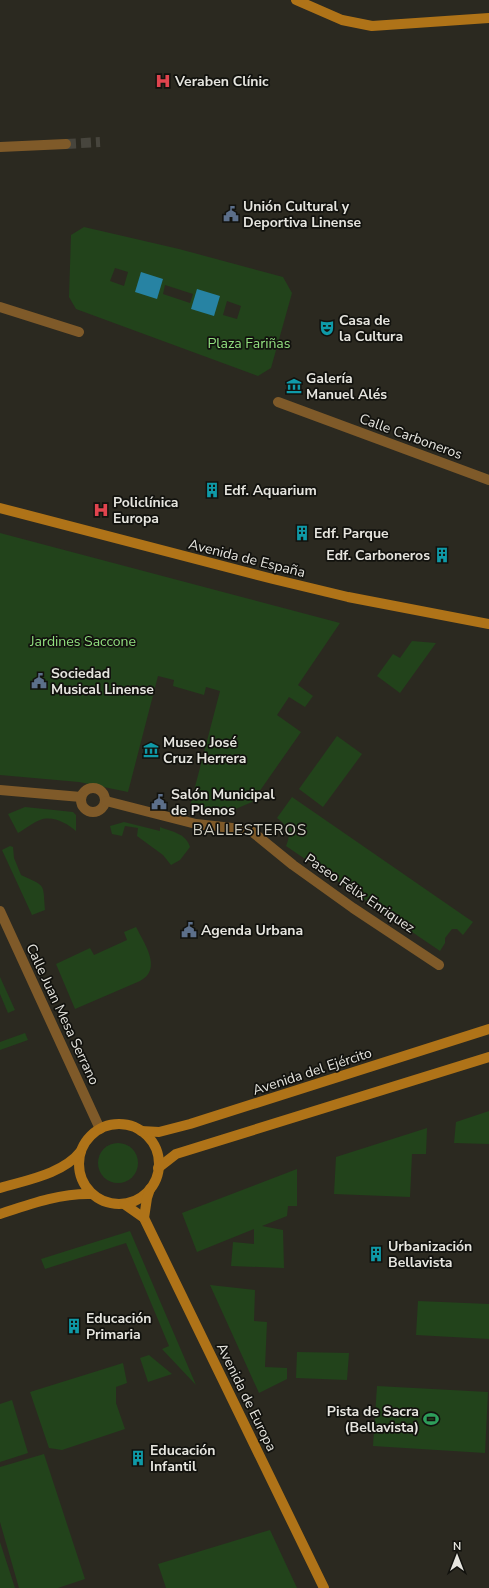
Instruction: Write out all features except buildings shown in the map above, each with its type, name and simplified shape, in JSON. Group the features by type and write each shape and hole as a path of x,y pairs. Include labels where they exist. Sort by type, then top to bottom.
{"main road":[{"path":"296,0 342,20 372,26 489,18"},
{"name":"Avenida de España","path":"0,508 348,597 488,622"},
{"name":"Avenida del Ejército","path":"141,1131 159,1132 190,1124 489,1029"},
{"path":"158,1168 176,1154 489,1057"},
{"path":"144,1218 147,1198 156,1178 158,1168 158,1157 154,1147 141,1131 120,1125 110,1125 100,1129 85,1142 78,1163 84,1185 92,1194 102,1200 124,1204 135,1201 144,1196 151,1188"},
{"path":"0,1188 60,1168 73,1160 81,1151"},
{"path":"0,1214 61,1196 92,1194"},
{"name":"Avenida de Europa","path":"124,1204 144,1218 324,1588"}],"street":[{"path":"0,148 66,144"},
{"path":"0,307 79,332"},
{"name":"Calle Carboneros","path":"278,402 489,480"},
{"path":"88,788 96,788 102,791 106,801 102,808 92,812 84,809 81,797 88,788"},
{"path":"0,790 81,797"},
{"name":"Paseo Félix Enriquez","path":"106,801 196,824 250,830 353,908 439,965"},
{"name":"Calle Juan Mesa Serrano","path":"0,911 100,1129"}],"green space":[{"name":"Plaza Fariñas","path":"84,227 179,249 283,277 292,293 271,368 258,376 76,309 69,297 71,235","holes":["115,268 128,272 124,286 110,281","165,285 193,294 190,303 163,294","227,301 241,306 237,319 223,315"]},
{"name":"Jardines Saccone","path":"0,533 340,623 298,685 313,696 305,707 289,697 277,715 301,732 252,802 224,814 190,806 220,691 206,687 204,695 173,686 174,680 158,676 128,792 79,782 0,775"},
{"path":"412,641 436,643 400,693 377,676 393,654 400,658"},
{"path":"337,736 362,754 323,807 299,789"},
{"path":"292,797 473,922 463,935 457,929 452,929 445,938 445,943 440,951 286,846 289,837 288,830 277,818"},
{"path":"25,807 73,812 76,815 76,831 64,823 49,818 37,821 18,833 8,814"},
{"path":"124,822 160,831 160,827 174,832 182,836 188,842 190,847 180,860 171,865 163,855 137,836 138,828 125,826 122,836 112,834 110,826"},
{"path":"10,846 13,847 14,858 21,875 42,886 45,910 32,915 2,850"},
{"path":"136,927 150,956 150,970 147,976 140,981 75,1009 56,964 90,948 94,955 127,940 124,932"},
{"path":"0,977 15,1010 8,1013 0,994"},
{"path":"25,1033 28,1040 0,1050 0,1042"},
{"path":"489,1111 489,1144 454,1143 456,1122"},
{"path":"427,1128 426,1154 412,1154 410,1197 334,1194 336,1157"},
{"path":"114,1143 122,1143 129,1146 135,1152 138,1163 135,1174 129,1180 122,1183 114,1183 107,1180 101,1174 98,1167 98,1159 101,1152 107,1146"},
{"path":"297,1169 297,1206 288,1206 287,1216 262,1226 283,1230 284,1268 231,1266 233,1242 254,1244 254,1229 197,1252 182,1213"},
{"path":"130,1231 196,1385 162,1349 169,1346 126,1243 45,1269 41,1259"},
{"path":"210,1285 255,1290 254,1321 267,1322 265,1367 287,1368 287,1379 259,1393"},
{"path":"418,1301 489,1304 489,1339 416,1335"},
{"path":"297,1352 349,1353 347,1380 296,1378"},
{"path":"149,1355 172,1374 148,1382 140,1358"},
{"path":"123,1363 127,1383 116,1387 116,1403 125,1429 62,1450 49,1448 30,1392"},
{"name":"Pista de Sacra (Bellavista)","path":"377,1386 488,1392 485,1453 373,1446"},
{"path":"12,1400 28,1453 0,1462 0,1404"},
{"path":"44,1454 85,1579 58,1588 19,1588 0,1522 0,1467"},
{"path":"270,1530 297,1588 166,1588 158,1564"},
{"path":"0,1542 15,1588 0,1588"}],"water":[{"path":"141,272 163,279 157,299 135,292"},
{"path":"197,289 220,296 214,316 191,309"}],"tunnel":[{"path":"66,144 100,142"}],"place":[{"name":"Veraben Clínic","path":"163,81"},
{"name":"Unión Cultural y Deportiva Linense","path":"231,214"},
{"name":"Casa de la Cultura","path":"327,328"},
{"name":"Galería Manuel Alés","path":"294,386"},
{"name":"Edf. Aquarium","path":"212,490"},
{"name":"Policlínica Europa","path":"101,510"},
{"name":"Edf. Parque","path":"302,533"},
{"name":"Edf. Carboneros","path":"442,555"},
{"name":"Sociedad Musical Linense","path":"39,681"},
{"name":"Museo José Cruz Herrera","path":"151,750"},
{"name":"Salón Municipal de Plenos","path":"159,802"},
{"name":"Agenda Urbana","path":"189,930"},
{"name":"Urbanización Bellavista","path":"376,1254"},
{"name":"Educación Primaria","path":"74,1326"},
{"name":"Pista de Sacra (Bellavista)","path":"431,1419"},
{"name":"Educación Infantil","path":"138,1458"}],"district":[{"name":"BALLESTEROS","path":"250,830"}]}
